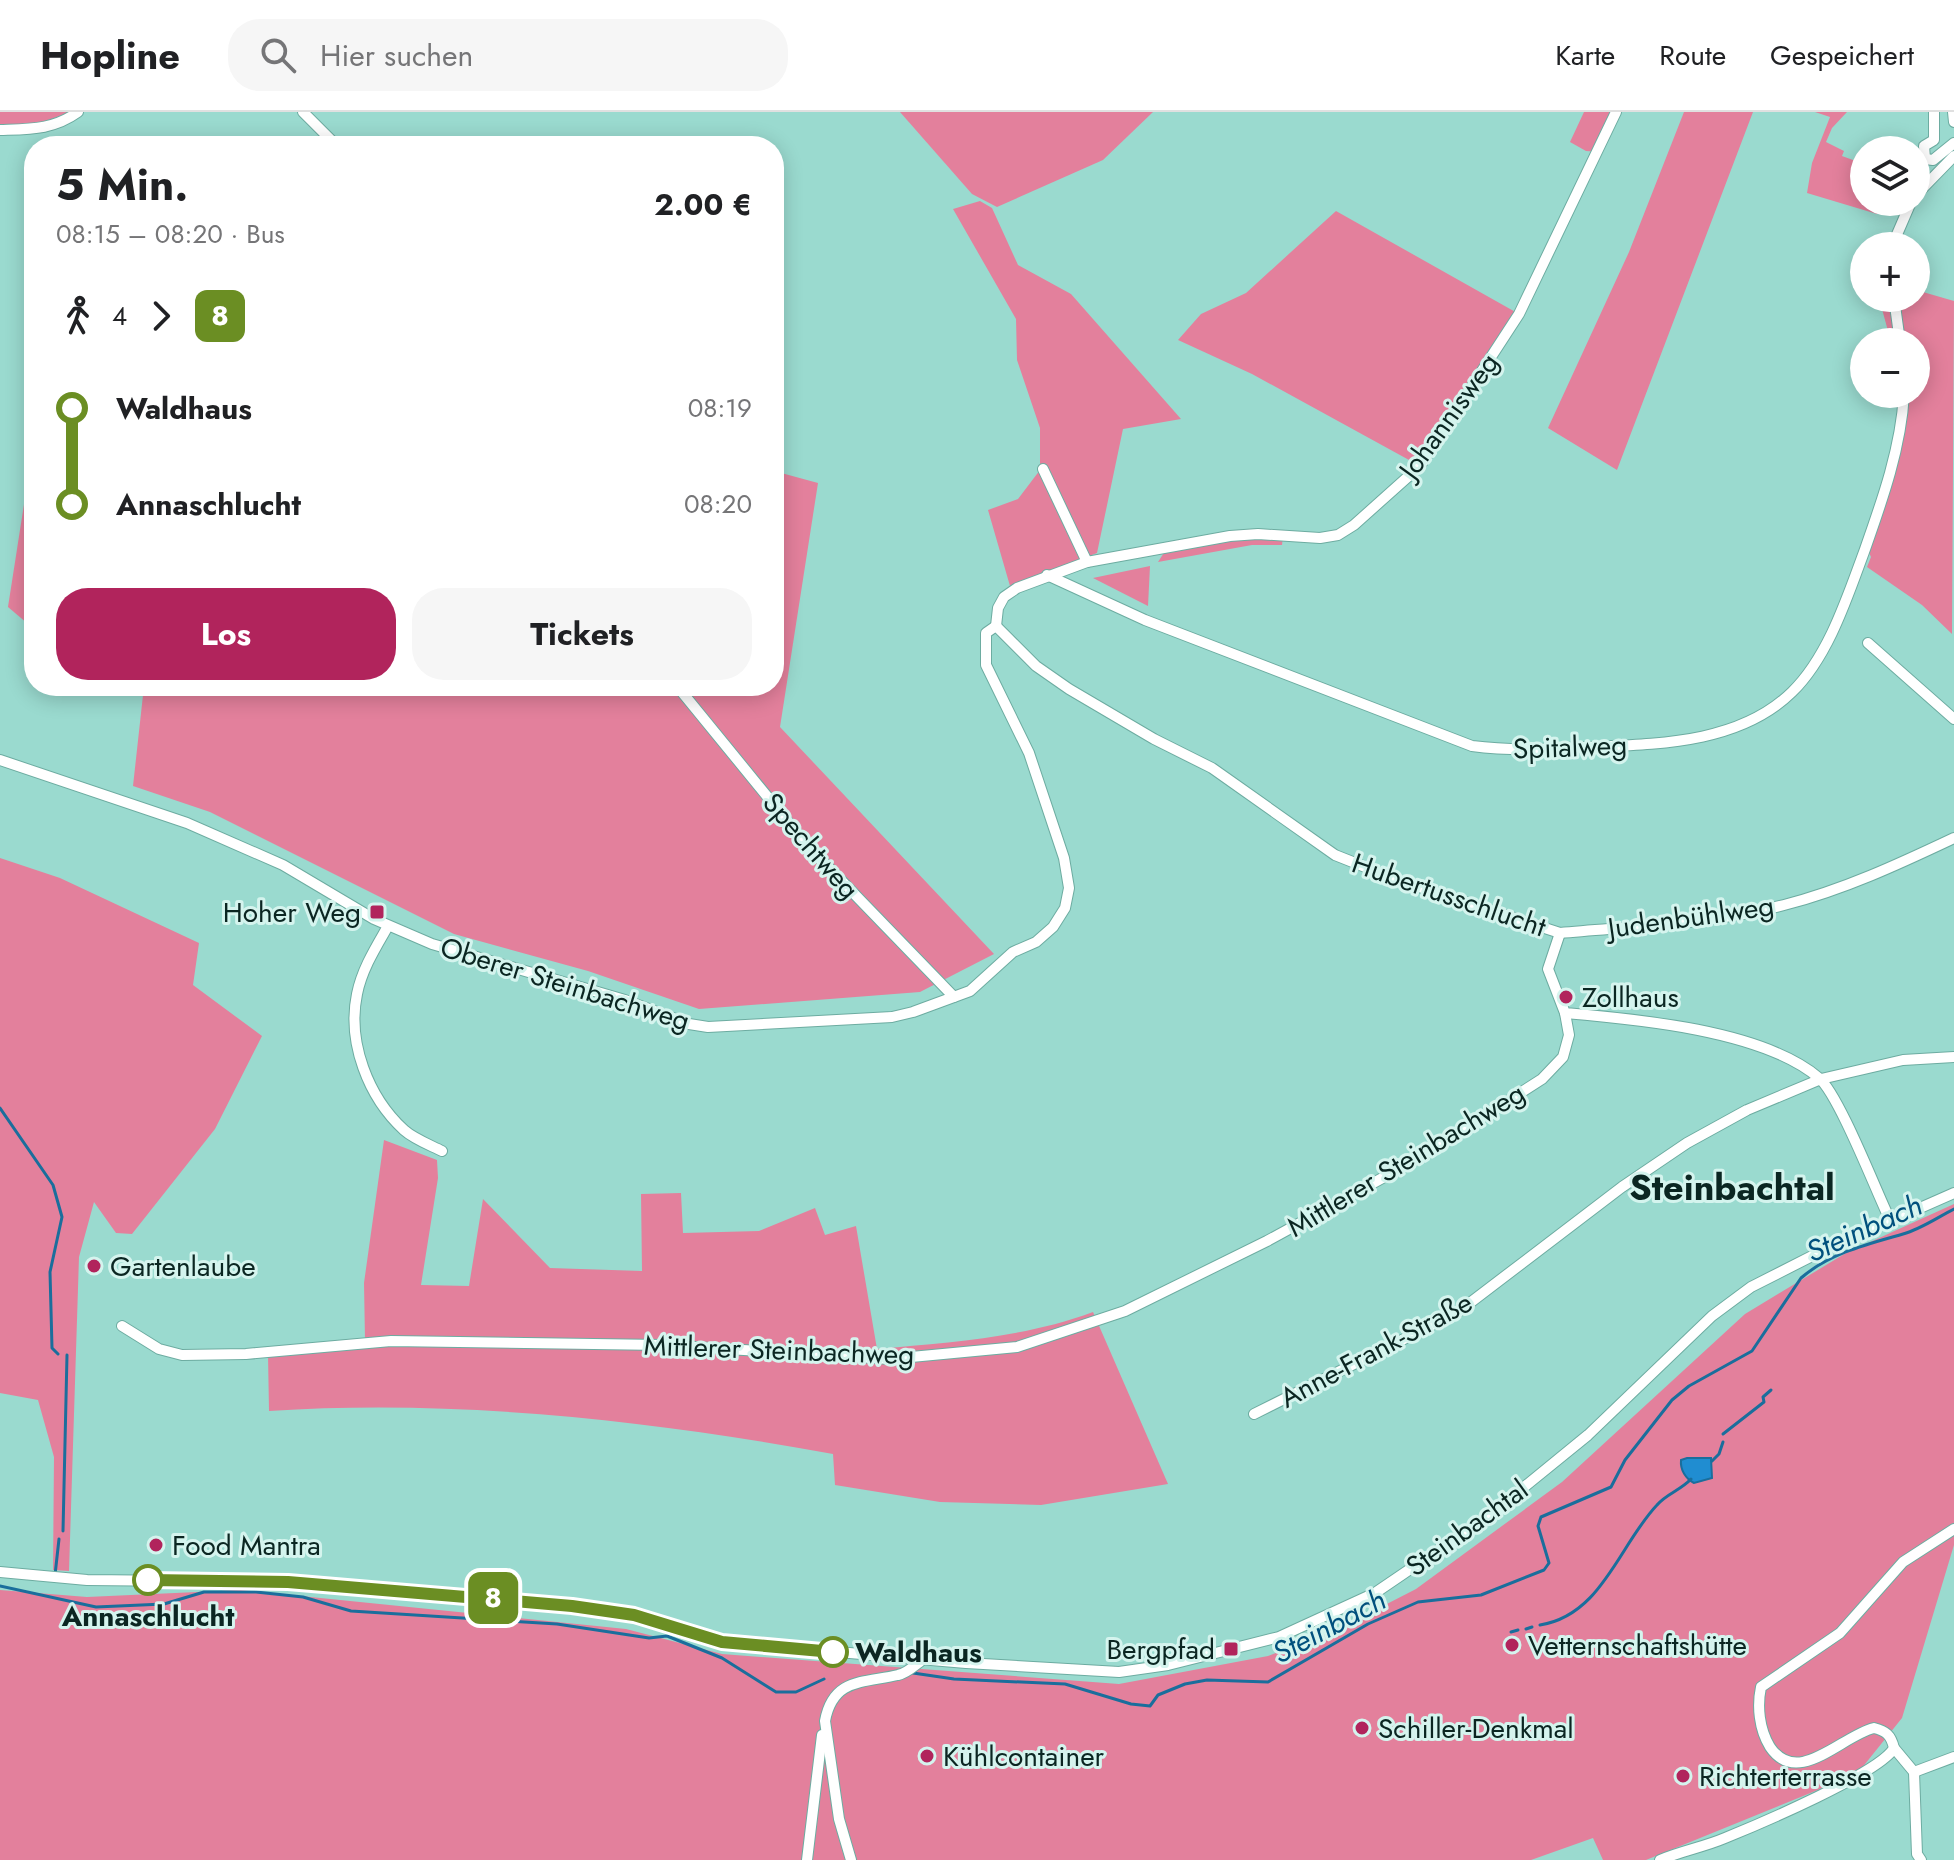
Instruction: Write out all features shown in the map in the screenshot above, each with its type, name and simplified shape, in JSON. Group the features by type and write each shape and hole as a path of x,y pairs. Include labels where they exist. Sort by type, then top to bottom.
{"street":[{"path":"0,130 44,129 63,123 78,112"},
{"path":"303,112 327,136"},
{"name":"Johannisweg","path":"996,626 998,608 1004,597 1047,575 1087,562 1230,536 1338,535 1374,508 1420,466 1519,314 1616,112"},
{"path":"1930,142 1934,140 1934,112"},
{"path":"1953,112 1954,122"},
{"path":"1930,160 1954,143"},
{"path":"1930,181 1954,157"},
{"name":"Spitalweg","path":"1047,575 1145,620 1472,746 1525,750 1662,744 1696,738 1765,714 1794,690 1815,661 1851,586 1880,505 1900,435 1903,408"},
{"path":"1043,469 1087,562"},
{"name":"Hubertusschlucht","path":"996,626 1036,666 1069,689 1154,739 1212,768 1335,855 1559,935 1549,957 1548,969 1565,1013"},
{"name":"Oberer Steinbachweg","path":"0,760 187,823 283,865 388,926 444,948 625,1000 689,1024 708,1027 892,1017 954,997 979,984 1013,952 1036,942 1053,927 1065,908 1069,888 1064,858 1029,753 986,665 986,633 996,626"},
{"path":"1868,643 1954,719"},
{"name":"Spechtweg","path":"685,696 806,844 954,997"},
{"name":"Judenbühlweg","path":"1559,935 1704,920 1784,905 1882,871 1954,838"},
{"path":"388,926 357,990 353,1029 356,1047 379,1100 405,1132 442,1151"},
{"path":"1565,1013 1638,1019 1730,1038 1790,1060 1821,1079 1843,1117 1890,1220"},
{"name":"Mittlerer Steinbachweg","path":"122,1326 159,1349 182,1355 246,1354 391,1341 647,1344 890,1359 1017,1347 1125,1311 1280,1234 1419,1158 1542,1079 1563,1057 1569,1035 1565,1013"},
{"name":"Anne-Frank-Straße","path":"1254,1414 1458,1312 1622,1187 1687,1143 1747,1110 1821,1079 1903,1060 1954,1057"},
{"name":"Steinbachtal","path":"0,1572 87,1580 288,1582 481,1597 634,1615 722,1642 1119,1672 1230,1652 1322,1620 1375,1593 1491,1514 1588,1435 1712,1316 1751,1287 1954,1193"},
{"path":"1921,1860 1917,1854 1914,1772 1894,1748 1885,1731 1874,1728 1862,1731 1825,1754 1791,1764 1778,1757 1767,1742 1757,1707 1761,1687 1840,1633 1903,1562 1954,1529"},
{"path":"807,1860 825,1721 839,1689 859,1680 901,1675 925,1658"},
{"path":"825,1721 839,1819 851,1860"},
{"path":"1660,1860 1725,1838 1836,1786 1885,1760 1894,1748"},
{"path":"1914,1772 1954,1757"}],"shaded area":[{"path":"0,112 70,112 33,126 0,127"},
{"path":"900,112 1153,112 1103,160 997,207 972,194"},
{"path":"1584,112 1616,112 1599,152 1586,151 1570,142"},
{"path":"1684,112 1753,112 1617,470 1548,428 1629,252"},
{"path":"1815,112 1847,112 1832,128 1826,142 1844,151 1842,156 1850,159 1850,206 1807,193 1812,163 1830,117"},
{"path":"980,201 992,208 1018,265 1071,294 1181,419 1123,429 1097,553 1010,586 988,510 1018,499 1040,470 1040,428 1017,360 1016,319 953,209"},
{"path":"1336,211 1519,314 1420,466 1252,374 1178,340 1201,314 1246,293"},
{"path":"1930,294 1954,301 1952,634 1922,605 1867,567 1871,557 1866,546 1885,491 1901,408 1930,408 1930,328 1887,328 1883,312 1930,312"},
{"path":"784,474 818,483 780,727 994,954 920,992 699,1009 588,971 454,934 210,812 133,786 143,696 784,696"},
{"path":"24,504 24,621 8,607"},
{"path":"1230,536 1283,536 1282,545 1252,545 1158,562 1167,548"},
{"path":"1150,566 1148,606 1093,578"},
{"path":"0,858 60,878 199,943 193,985 262,1036 215,1129 132,1234 116,1233 94,1202 79,1257 69,1571 53,1570 54,1457 38,1400 0,1393"},
{"path":"384,1140 437,1160 438,1178 421,1285 469,1286 483,1199 550,1268 642,1271 641,1194 681,1193 683,1233 759,1231 815,1208 825,1235 856,1226 877,1349 1013,1333 1093,1312 1168,1484 1041,1505 940,1502 835,1485 833,1454 693,1431 481,1410 340,1408 269,1411 268,1354 365,1340 364,1283"},
{"path":"1954,1204 1954,1545 1902,1718 1857,1774 1646,1860 1603,1860 1593,1838 1531,1860 0,1860 0,1590 87,1597 241,1590 626,1629 722,1654 1119,1684 1268,1656 1342,1627 1416,1589 1562,1482 1745,1314 1846,1253"}],"water":[{"path":"1711,1458 1712,1478 1694,1483 1691,1481 1681,1467 1681,1460"}],"waterway":[{"path":"0,1108 53,1185 62,1217 50,1272 52,1348 58,1354"},
{"name":"Steinbach","path":"913,1673 954,1679 1065,1684 1131,1704 1150,1706 1158,1695 1185,1684 1207,1680 1268,1682 1368,1624 1418,1602 1481,1595 1544,1570 1549,1563 1538,1526 1541,1517 1611,1487 1625,1460 1672,1400 1689,1386 1752,1351 1801,1278 1837,1256 1910,1232 1954,1209"},
{"path":"63,1531 67,1355"},
{"path":"1723,1434 1764,1402 1763,1397 1771,1390"},
{"path":"1712,1461 1719,1454 1723,1442"},
{"path":"1540,1625 1561,1619 1579,1608 1608,1576 1657,1505 1691,1479"},
{"path":"55,1575 59,1539"},
{"name":"Steinbach","path":"0,1586 96,1607 164,1604 204,1592 256,1592 303,1597 351,1611 557,1624 649,1638 667,1636 722,1658 776,1692 796,1692 824,1679"},
{"path":"1526,1629 1532,1627"},
{"path":"1511,1632 1518,1630"}],"bus line":[{"name":"8","path":"148,1580 288,1582 572,1606 634,1615 722,1642 833,1652"}],"place":[{"name":"Hoher Weg","path":"377,912"},
{"name":"Zollhaus","path":"1566,997"},
{"name":"Gartenlaube","path":"94,1266"},
{"name":"Food Mantra","path":"156,1545"},
{"name":"Annaschlucht","path":"148,1580"},
{"name":"Vetternschaftshütte","path":"1512,1645"},
{"name":"Bergpfad","path":"1231,1649"},
{"name":"Waldhaus","path":"833,1652"},
{"name":"Schiller-Denkmal","path":"1362,1728"},
{"name":"Kühlcontainer","path":"927,1756"},
{"name":"Richterterrasse","path":"1683,1776"}],"district":[{"name":"Steinbachtal","path":"1732,1187"}]}
